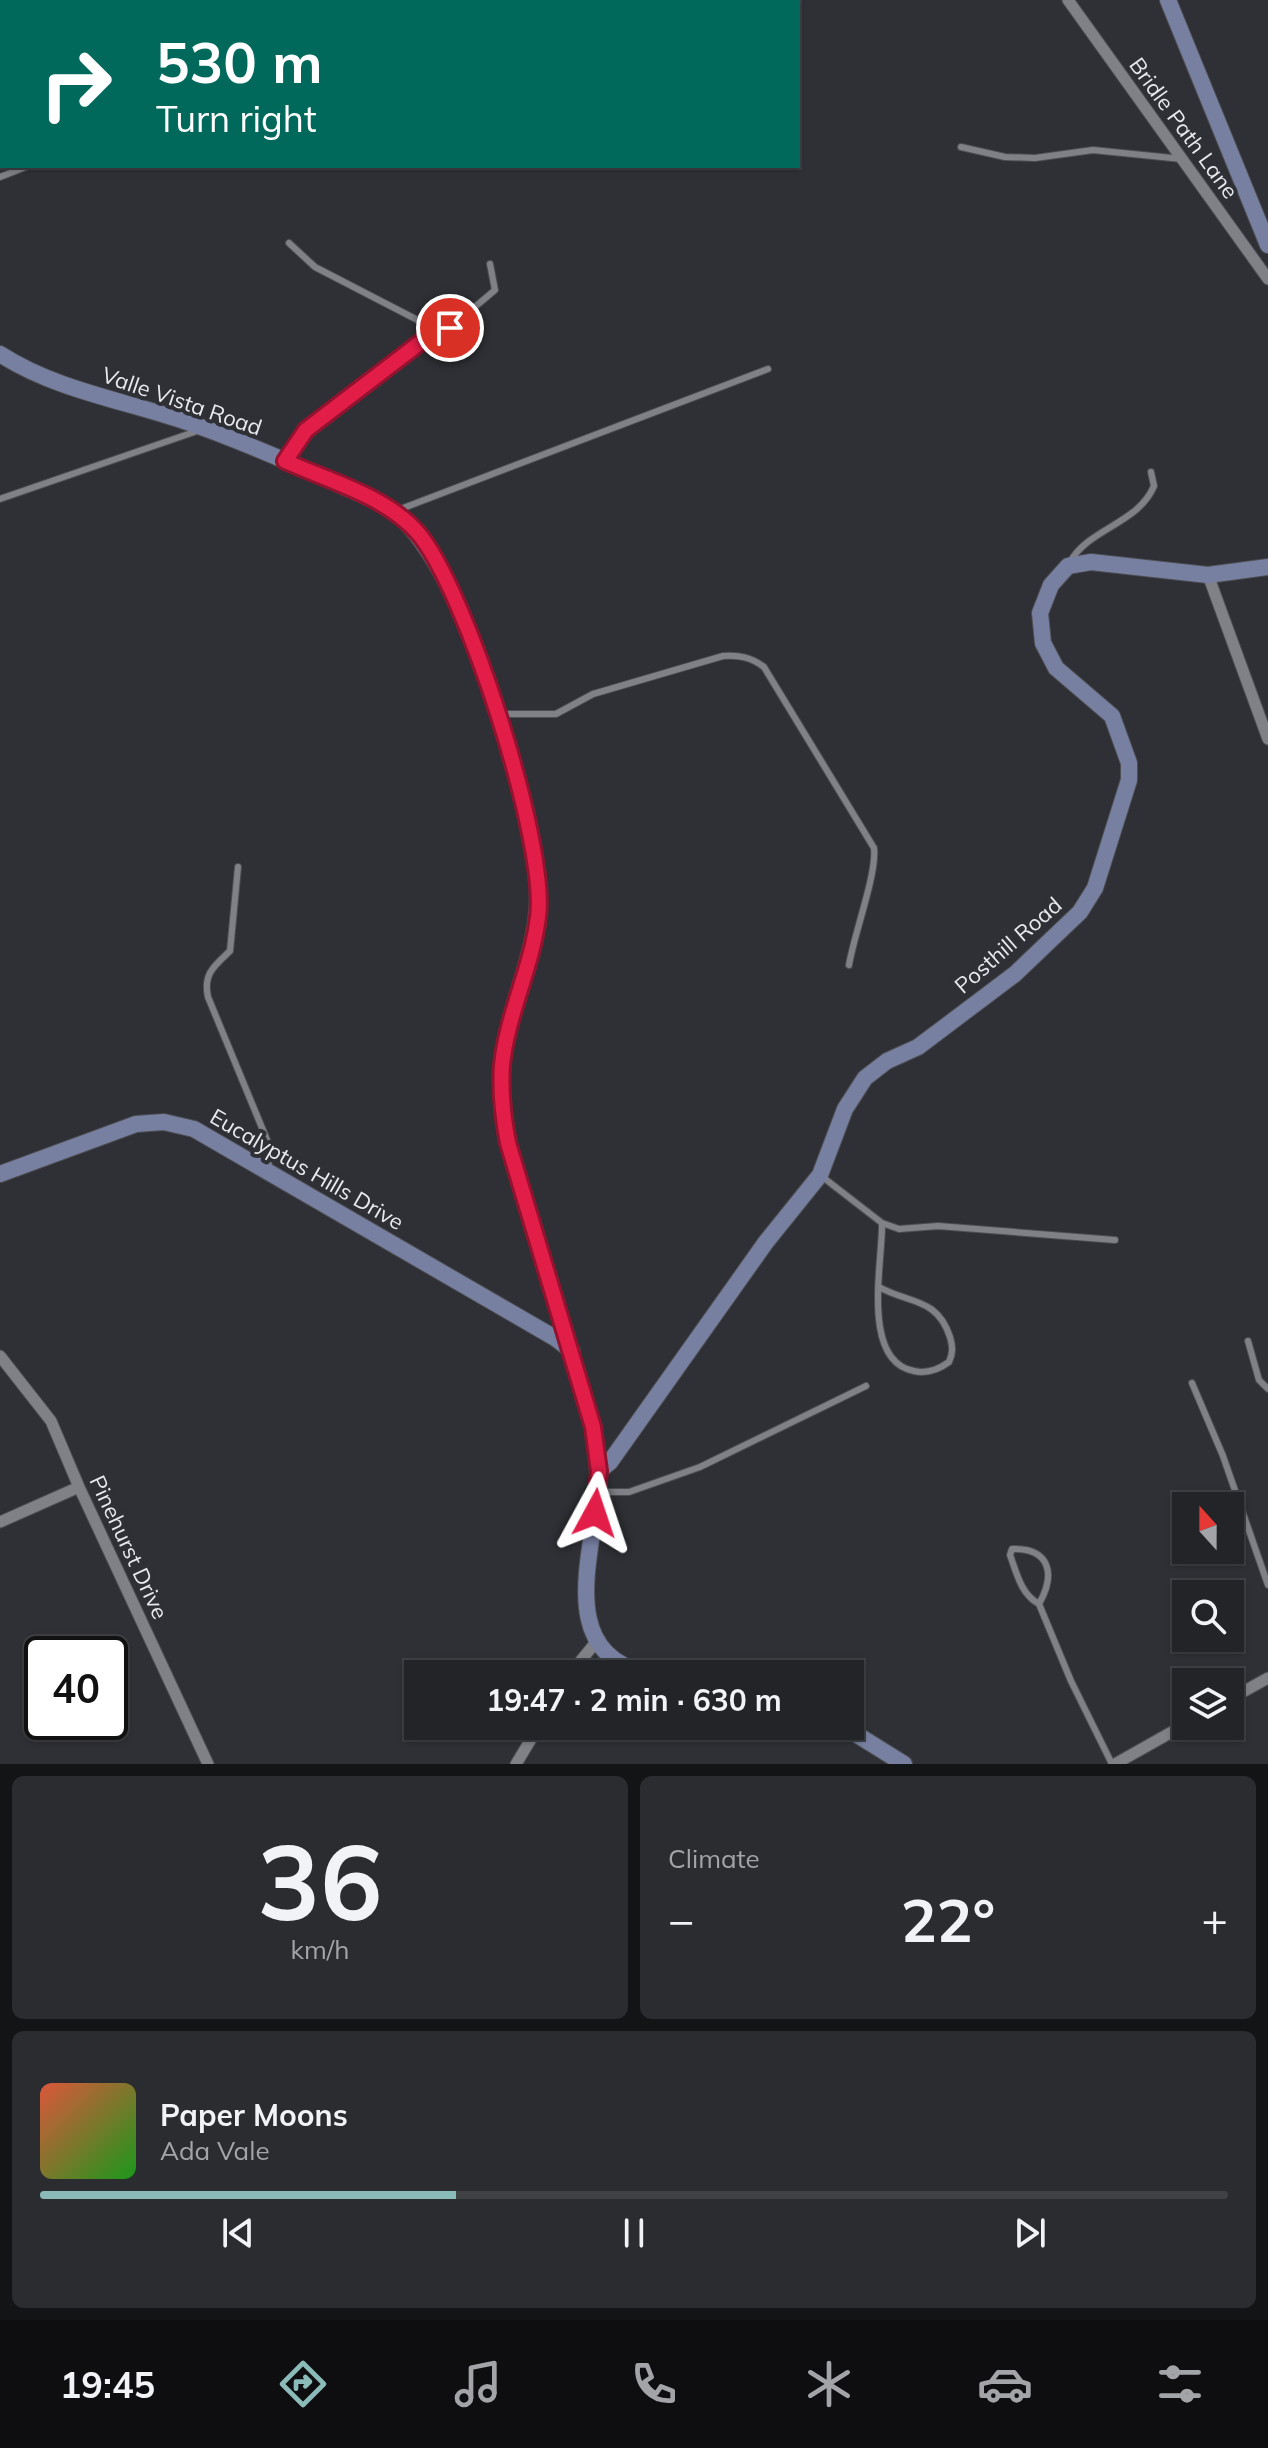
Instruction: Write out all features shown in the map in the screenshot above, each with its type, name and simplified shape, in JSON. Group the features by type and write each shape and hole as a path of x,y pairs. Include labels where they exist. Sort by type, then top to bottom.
{"street":[{"name":"Bridle Path Lane","path":"1068,0 1268,279"},
{"path":"1168,0 1268,245"},
{"name":"Valle Vista Road","path":"0,354 42,376 203,429 285,461 394,512 418,534 439,565 473,644 497,713 532,835 539,916 502,1063 502,1109 508,1143 593,1427 599,1471 586,1608 587,1623 596,1642"},
{"path":"1068,566 1091,562 1208,575 1268,567"},
{"name":"Posthill Road","path":"599,1471 610,1462 766,1242 820,1175 845,1109 865,1078 887,1061 918,1047 1015,974 1062,932 1080,912 1095,888 1129,780 1129,763 1112,716 1056,668 1043,643 1040,613 1051,585 1068,566"},
{"path":"1208,575 1268,739"},
{"name":"Eucalyptus Hills Drive","path":"0,1174 136,1124 164,1122 194,1129 555,1338 572,1351"},
{"name":"Pinehurst Drive","path":"0,1356 51,1421 208,1764"},
{"path":"0,1522 79,1487"},
{"path":"581,1660 596,1642 606,1655 617,1660"},
{"path":"1244,1691 1268,1678"},
{"path":"1114,1764 1172,1732"},
{"path":"864,1739 904,1764"},
{"path":"516,1764 531,1740"}],"lane":[{"path":"961,147 1005,157 1035,158 1093,150 1182,159"},
{"path":"0,177 23,168"},
{"path":"289,243 315,267 433,328 450,328 495,290 490,264"},
{"path":"285,461 306,430 421,342 433,328"},
{"path":"394,512 768,369"},
{"path":"0,499 203,429"},
{"path":"1068,566 1081,545 1121,521 1145,501 1154,486 1151,472"},
{"path":"497,713 556,714 593,694 723,656 738,655 764,667 874,848 873,870 849,965"},
{"path":"238,867 230,951 211,968 205,981 208,997 272,1152 267,1169"},
{"path":"820,1175 882,1223 899,1229 938,1226 1115,1240"},
{"path":"879,1287 899,1297 920,1301 941,1318 952,1344 949,1362 926,1372 914,1371 905,1369 889,1355 881,1335 879,1287 882,1223"},
{"path":"1248,1341 1255,1371 1268,1389"},
{"path":"1192,1383 1223,1456 1268,1585"},
{"path":"598,1492 629,1492 700,1467 866,1386"},
{"path":"1039,1604 1049,1579 1042,1557 1035,1550 1012,1549 1010,1555 1028,1598 1039,1604 1071,1681 1114,1764"}],"route":[{"path":"450,328 433,328 421,342 306,430 285,461 394,512 418,534 439,565 455,599 497,713 532,835 539,916 502,1063 502,1109 508,1143 593,1427 599,1471 595,1513"}]}
